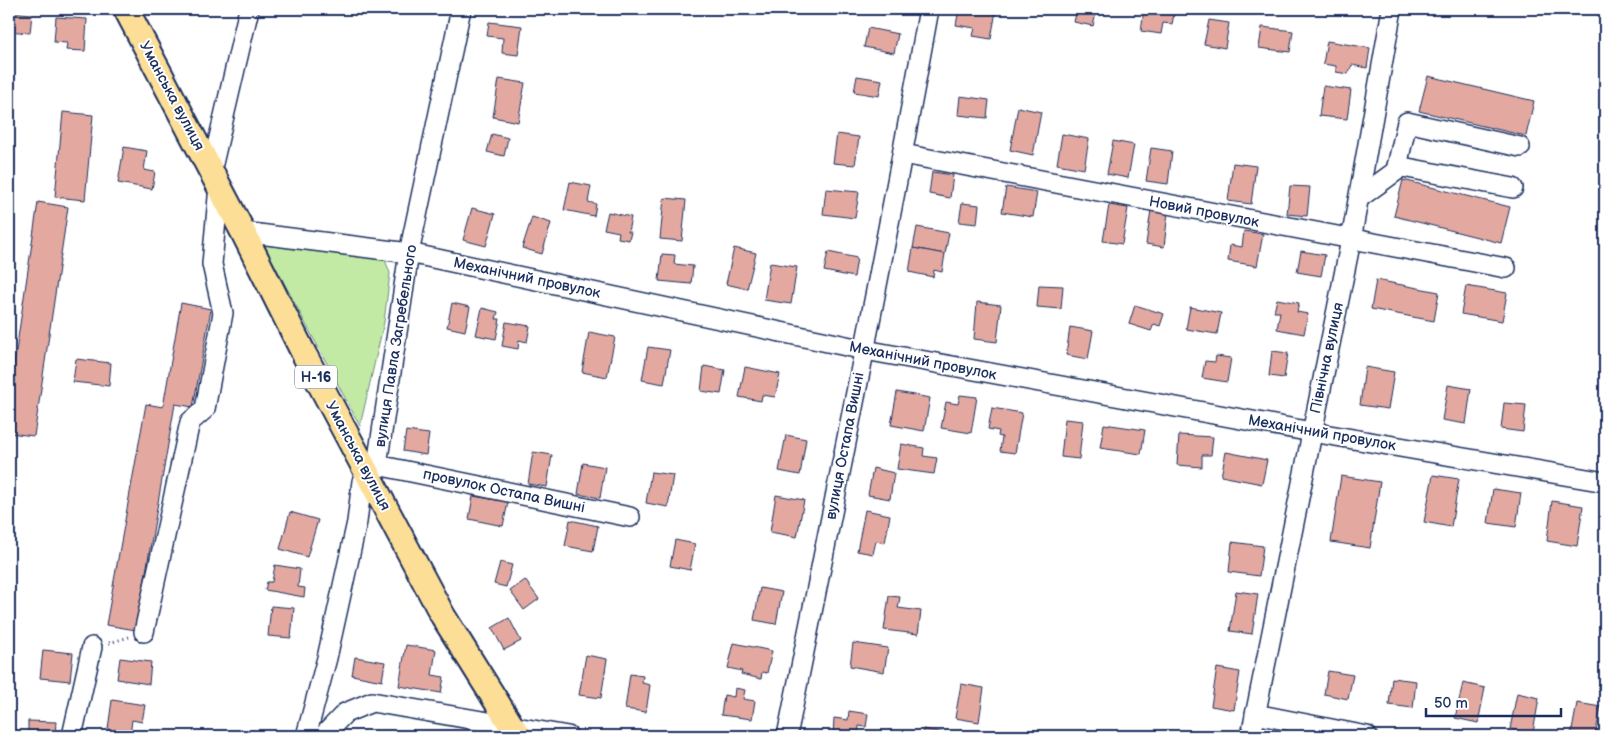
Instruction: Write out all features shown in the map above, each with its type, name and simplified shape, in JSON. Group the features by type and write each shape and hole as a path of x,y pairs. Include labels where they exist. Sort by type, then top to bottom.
{"main road":[{"name":"Уманська вулиця","path":"126,9 243,232 305,356 373,470 443,616 515,731"}],"street":[{"path":"144,632 190,422 205,408 223,313 212,264 215,179 249,9"},
{"name":"вулиця Павла Загребельного","path":"306,736 327,658 357,522 362,481 373,470 409,253 461,9"},
{"name":"вулиця Остапа Вишні","path":"787,736 865,350 929,9"},
{"name":"Північна вулиця","path":"1251,736 1351,240 1392,9"},
{"path":"1359,198 1396,171 1407,122 1520,147"},
{"name":"Новий провулок","path":"903,154 1506,268"},
{"path":"1398,166 1513,188"},
{"name":"Механічний провулок","path":"243,232 409,253 865,350 1312,432 1605,482"},
{"name":"провулок Остапа Вишні","path":"373,470 630,517"},
{"path":"72,736 92,647"},
{"path":"323,736 345,713 372,702 515,731 568,736"},
{"path":"1255,714 1367,736"}],"path":[{"path":"92,647 144,632"}],"green space":[{"path":"264,245 385,260 390,273 384,322 360,426"}],"building":[{"path":"959,9 996,11 991,39 973,36 975,28 956,25"},
{"path":"1077,9 1097,9 1093,26 1074,22"},
{"path":"1144,9 1175,9 1172,24 1163,23 1161,34 1141,31"},
{"path":"9,12 32,14 30,33 9,31"},
{"path":"56,17 87,19 85,51 66,50 67,43 54,42"},
{"path":"1209,20 1229,23 1225,48 1204,44"},
{"path":"489,22 522,26 518,55 502,53 503,38 487,36"},
{"path":"1262,27 1293,31 1290,52 1259,48"},
{"path":"868,28 898,34 894,53 864,47"},
{"path":"1327,41 1370,48 1367,68 1352,65 1348,74 1336,72 1336,66 1323,64"},
{"path":"857,76 882,80 879,96 854,92"},
{"path":"1428,76 1534,101 1526,136 1419,111"},
{"path":"499,79 525,83 518,122 493,117"},
{"path":"1323,86 1351,90 1347,119 1319,116"},
{"path":"960,96 989,100 987,118 958,115"},
{"path":"1018,107 1041,112 1033,155 1010,150"},
{"path":"63,112 93,115 85,200 55,197"},
{"path":"492,134 508,138 504,156 487,152"},
{"path":"837,134 859,137 855,165 833,163"},
{"path":"1062,134 1089,139 1084,169 1057,164"},
{"path":"1113,141 1134,145 1128,178 1107,174"},
{"path":"124,147 147,151 144,170 155,172 152,189 118,183"},
{"path":"1151,148 1172,151 1168,184 1146,181"},
{"path":"1233,163 1256,166 1251,204 1228,201"},
{"path":"932,172 953,175 950,198 929,194"},
{"path":"1403,180 1510,207 1501,243 1394,216"},
{"path":"570,182 591,186 588,202 596,204 594,216 564,210"},
{"path":"1290,186 1310,187 1307,216 1287,214"},
{"path":"1006,187 1037,192 1033,217 1002,212"},
{"path":"826,189 859,192 855,218 823,214"},
{"path":"664,198 686,200 682,241 660,239"},
{"path":"38,202 68,207 34,436 9,433 9,399"},
{"path":"962,203 979,205 977,224 959,222"},
{"path":"1109,205 1128,208 1122,244 1103,241"},
{"path":"472,208 495,214 486,246 463,240"},
{"path":"1151,210 1168,212 1164,247 1146,244"},
{"path":"608,212 631,217 628,232 631,232 629,240 618,238 619,232 604,229"},
{"path":"532,217 551,223 542,254 522,248"},
{"path":"917,227 949,233 945,254 913,248"},
{"path":"1244,231 1263,234 1257,266 1228,261 1230,245 1242,247"},
{"path":"734,248 756,253 747,289 726,284"},
{"path":"913,248 945,254 942,272 934,270 933,277 909,272"},
{"path":"1301,251 1325,255 1321,276 1297,272"},
{"path":"828,252 857,258 854,277 824,271"},
{"path":"662,254 675,255 674,264 693,266 691,284 659,281"},
{"path":"770,263 797,267 791,304 764,300"},
{"path":"1376,280 1439,292 1434,321 1371,309"},
{"path":"1039,285 1063,286 1061,309 1037,307"},
{"path":"1466,286 1507,293 1502,321 1461,314"},
{"path":"1277,299 1299,303 1297,312 1308,314 1304,334 1277,329 1280,312 1274,312"},
{"path":"977,302 1001,305 997,342 974,339"},
{"path":"181,303 211,309 193,407 175,404 136,630 106,625 146,404 163,407"},
{"path":"452,303 470,307 465,331 447,327"},
{"path":"1135,305 1164,314 1160,326 1154,324 1151,331 1129,324"},
{"path":"1190,307 1221,313 1217,334 1186,329"},
{"path":"482,308 498,312 496,319 500,319 496,339 476,335"},
{"path":"506,322 530,326 527,342 519,340 518,349 502,346"},
{"path":"1070,327 1093,331 1088,359 1066,355"},
{"path":"589,332 615,337 607,377 582,372"},
{"path":"648,347 670,350 664,384 642,380"},
{"path":"1272,351 1288,353 1284,378 1269,376"},
{"path":"1216,356 1231,358 1227,382 1202,378 1205,361 1215,362"},
{"path":"76,359 111,363 109,386 73,382"},
{"path":"704,366 725,370 721,394 701,391"},
{"path":"745,367 780,374 775,397 762,395 761,401 739,397"},
{"path":"1365,367 1394,372 1388,409 1360,405"},
{"path":"1448,385 1471,389 1466,424 1442,420"},
{"path":"897,392 930,398 924,431 891,425"},
{"path":"960,395 977,397 971,433 941,428 946,402 958,404"},
{"path":"1504,403 1526,405 1523,432 1501,429"},
{"path":"992,408 1022,413 1015,453 1000,451 1002,437 998,436 999,431 988,429"},
{"path":"1065,419 1083,421 1079,459 1061,457"},
{"path":"1104,424 1145,430 1141,454 1100,448"},
{"path":"406,431 429,434 426,455 403,451"},
{"path":"786,435 806,439 800,475 779,471"},
{"path":"1179,435 1213,437 1211,455 1202,455 1202,467 1177,465"},
{"path":"901,444 924,448 923,456 937,458 934,474 897,469"},
{"path":"533,452 552,455 547,487 528,484"},
{"path":"1226,452 1267,460 1262,484 1221,476"},
{"path":"583,463 605,467 600,498 578,494"},
{"path":"873,468 894,473 890,499 868,495"},
{"path":"651,472 673,475 668,507 646,503"},
{"path":"1433,475 1459,479 1451,527 1424,522"},
{"path":"1341,476 1380,482 1370,548 1331,542"},
{"path":"1493,489 1521,493 1516,527 1488,523"},
{"path":"776,495 804,500 797,537 770,532"},
{"path":"473,496 508,502 503,526 469,519"},
{"path":"1552,501 1583,506 1577,546 1547,541"},
{"path":"865,510 890,515 885,543 876,541 873,554 857,551"},
{"path":"290,512 318,520 307,557 280,549"},
{"path":"570,520 598,526 593,551 565,546"},
{"path":"675,540 695,544 690,570 670,566"},
{"path":"1232,542 1263,546 1259,576 1229,572"},
{"path":"500,562 512,565 506,587 494,584"},
{"path":"275,565 300,569 298,587 305,588 304,597 265,590 267,582 272,582"},
{"path":"525,580 539,599 524,610 510,591"},
{"path":"760,588 782,592 776,624 754,620"},
{"path":"1236,591 1258,594 1252,634 1230,631"},
{"path":"889,596 900,597 898,608 921,611 918,634 884,630"},
{"path":"271,606 294,608 291,638 268,636"},
{"path":"509,618 521,641 504,650 492,628"},
{"path":"734,643 772,651 767,673 762,672 761,679 741,674 742,671 728,668"},
{"path":"853,643 888,648 884,672 850,666"},
{"path":"406,645 436,650 432,675 444,677 441,693 399,686"},
{"path":"43,650 73,653 70,681 40,678"},
{"path":"586,655 607,659 601,698 579,695"},
{"path":"355,657 385,662 382,681 352,675"},
{"path":"120,658 151,662 149,684 117,679"},
{"path":"1217,668 1240,672 1234,710 1211,706"},
{"path":"1328,671 1353,675 1348,699 1324,694"},
{"path":"630,674 643,676 642,683 650,685 646,712 625,709"},
{"path":"1392,678 1416,681 1413,708 1389,705"},
{"path":"1463,683 1485,688 1478,723 1455,718"},
{"path":"961,684 984,688 979,722 955,718"},
{"path":"735,688 745,690 743,699 755,701 752,719 721,715 724,695 734,697"},
{"path":"1517,693 1539,698 1533,733 1510,729"},
{"path":"112,700 145,705 142,722 132,720 130,736 107,736"},
{"path":"1577,703 1601,707 1595,736 1571,736"},
{"path":"849,711 868,714 866,727 859,726 858,736 833,736 834,718 848,720"},
{"path":"28,721 56,722 55,736 28,736"},
{"path":"923,729 950,734 950,736 922,736"},
{"path":"248,731 268,733 267,736 248,736"}]}
